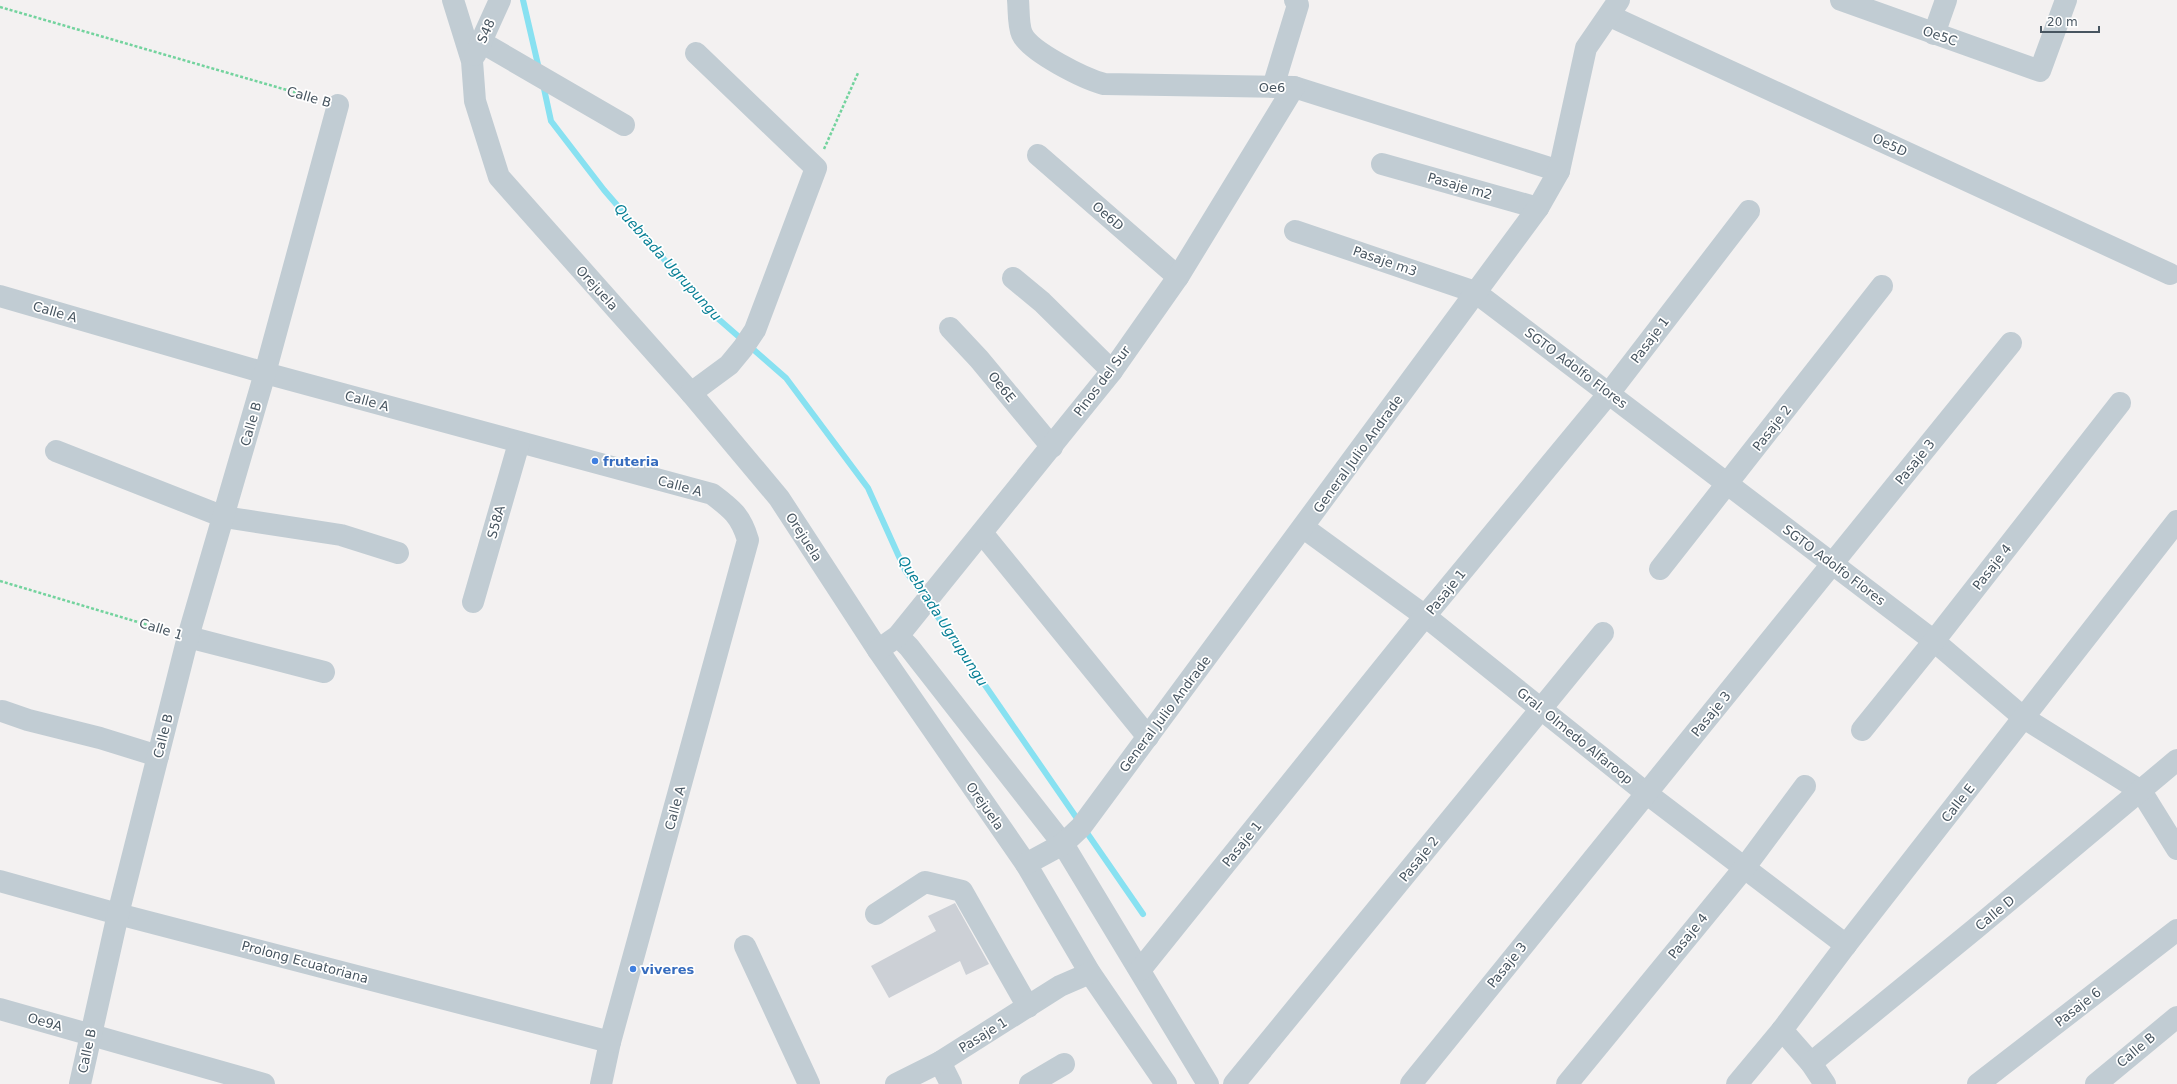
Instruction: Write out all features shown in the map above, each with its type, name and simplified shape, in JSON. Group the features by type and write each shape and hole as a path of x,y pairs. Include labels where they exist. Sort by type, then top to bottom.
{"street":[{"name":"Orejuela","path":"453,0 477,52 475,101 499,177 691,393 779,498 878,650 1026,864 1090,973 1166,1084"},
{"name":"S48","path":"477,52 500,0"},
{"name":"Oe6","path":"1018,0 1021,32 1025,41 1035,49 1090,80 1104,84 1284,87 1559,171"},
{"name":"Pinos del Sur","path":"878,650 898,636 1052,447 1112,371 1178,277 1284,87 1298,5 1295,0"},
{"name":"Oe5C","path":"1841,0 2040,71 2066,0"},
{"path":"1934,34 1946,0"},
{"name":"General Julio Andrade","path":"1026,864 1063,844 1081,827 1304,528 1475,292 1538,208 1559,171 1586,48 1614,8"},
{"name":"Oe5D","path":"1614,8 2170,274"},
{"path":"477,52 624,125"},
{"path":"691,393 729,365 755,330 816,168 696,53"},
{"name":"Calle B","path":"80,1084 118,914 188,637 265,373 338,105"},
{"name":"Oe6D","path":"1038,155 1178,277"},
{"name":"Pasaje m2","path":"1382,164 1538,208"},
{"name":"Pasaje 1","path":"1140,970 1426,616 1610,392 1748,211"},
{"name":"Pasaje m3","path":"1295,231 1475,292"},
{"path":"1013,278 1042,302 1112,371"},
{"name":"Pasaje 2","path":"1660,570 1728,485 1882,286"},
{"name":"SGTO Adolfo Flores","path":"1475,292 1610,392 1728,485 1934,641 2024,718 2141,791 2177,849"},
{"name":"Calle A","path":"0,296 265,373 519,443 712,494 733,509 743,524 748,540 610,1042 601,1084"},
{"name":"Oe6E","path":"950,328 979,359 1052,447"},
{"name":"Pasaje 3","path":"1411,1084 1646,793 1834,564 2011,343"},
{"name":"Pasaje 4","path":"1862,730 1934,641 2120,403"},
{"name":"S58A","path":"473,602 519,443"},
{"path":"56,451 224,517 341,535 398,553"},
{"name":"Calle E","path":"1737,1084 1782,1030 1846,945 2177,521"},
{"name":"Gral. Olmedo Alfaroop","path":"1304,528 1426,616 1646,793 1846,945"},
{"path":"982,533 1148,737"},
{"name":"Pasaje 2","path":"1234,1084 1603,633"},
{"path":"898,636 909,647 1063,844 1208,1084"},
{"name":"Calle 1","path":"188,637 324,672"},
{"path":"2,711 28,720 100,738 158,756"},
{"name":"Calle D","path":"1811,1063 2177,760"},
{"name":"Pasaje 4","path":"1568,1084 1745,867 1805,786"},
{"name":"Prolong Ecuatoriana","path":"0,881 118,914 610,1042"},
{"path":"876,914 925,882 962,891 1028,1006"},
{"name":"Pasaje 6","path":"1978,1084 2177,930"},
{"path":"745,946 809,1084"},
{"name":"Pasaje 1","path":"896,1084 940,1062 1060,986 1090,973"},
{"name":"Oe9A","path":"0,1009 264,1084"},
{"name":"Calle B","path":"2096,1084 2177,1017"},
{"path":"1782,1030 1811,1063 1825,1084"},
{"path":"940,1062 951,1084"},
{"path":"1030,1084 1064,1064"}],"path":[{"name":"Calle B","path":"0,7 338,105"},
{"path":"816,168 858,73"},
{"name":"Calle 1","path":"0,581 188,637"}],"building":[{"path":"955,903 989,964 966,975 960,961 889,998 871,966 936,931 928,916"}],"waterway":[{"name":"Quebrada Ugrupungu","path":"523,0 539,69"},
{"name":"Quebrada Ugrupungu","path":"543,84 551,121 604,190 707,309 786,378 868,488 905,570 924,597"},
{"name":"Quebrada Ugrupungu","path":"929,604 1143,914"}],"place":[{"name":"fruteria","path":"595,461"},
{"name":"viveres","path":"633,969"}]}
